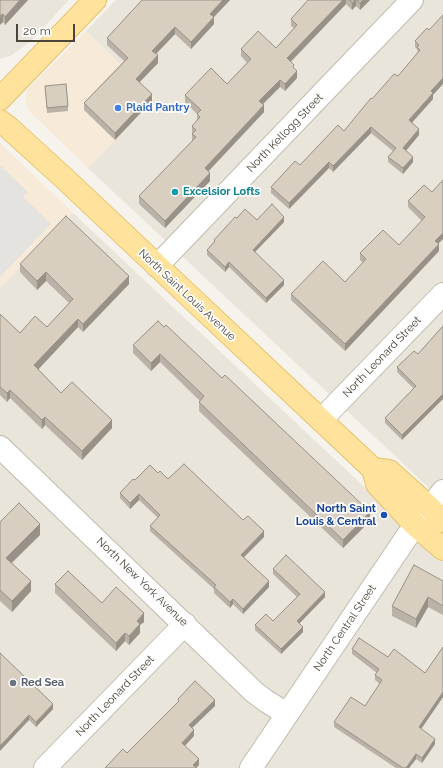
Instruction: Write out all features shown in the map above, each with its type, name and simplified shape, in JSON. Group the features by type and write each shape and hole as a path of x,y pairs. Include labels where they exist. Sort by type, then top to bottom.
{"main road":[{"path":"0,99 95,0"},
{"name":"North Saint Louis Avenue","path":"0,121 373,469 376,484 415,525 443,549"},
{"name":"North Saint Louis Avenue","path":"373,469 389,471 436,514"}],"street":[{"name":"North Kellogg Street","path":"157,266 412,0"},
{"name":"North Leonard Street","path":"321,420 443,294"},
{"name":"North New York Avenue","path":"1,451 185,624 254,692 287,714"},
{"name":"North Central Street","path":"251,768 415,525 436,514 443,491"},
{"name":"North Leonard Street","path":"45,768 185,624"}],"shaded area":[{"path":"0,0 69,0 31,41 12,55 0,59"},
{"path":"116,0 443,0 443,501 88,168 155,98 86,31"},
{"path":"86,31 155,98 88,168 29,111 25,100 28,89"},
{"path":"0,143 73,213 0,288"},
{"path":"1,166 28,192 23,197 51,224 0,277 0,167"},
{"path":"73,213 443,561 443,768 0,768 0,288"}],"building":[{"path":"0,0 20,0 5,17 3,14 0,16"},
{"path":"142,0 223,0 210,14 214,17 191,42 175,27 152,51 158,55 136,79 152,94 115,133 84,103 128,58 107,38"},
{"path":"308,0 343,0 287,58 294,65 293,67 297,71 285,84 280,80 259,101 264,105 205,168 210,173 165,221 139,196 196,137 192,134 196,130 192,126 200,117 197,114 201,110 185,95 211,68 227,84 251,59 241,49 258,31 276,48 297,25 291,19"},
{"path":"443,15 443,78 431,91 433,93 409,120 419,129 403,148 413,157 403,168 388,157 396,148 371,127 333,166 329,162 289,203 271,187 295,161 300,165 338,125 344,131 371,98 372,99 394,74 398,76 420,50 417,47 419,45 415,41 427,28 429,30"},
{"path":"66,84 68,106 47,108 45,86"},
{"path":"443,180 443,233 435,241 439,244 345,344 291,294 323,261 345,282 366,259 360,253 383,230 399,245 425,217 408,201 424,185 432,192"},
{"path":"272,204 284,217 253,250 284,280 266,298 229,262 225,267 207,250 235,217 237,218 245,209 257,220"},
{"path":"66,216 129,276 83,324 78,319 34,365 61,393 72,382 112,420 82,451 45,417 42,420 10,390 7,393 0,387 0,314 20,333 35,316 47,327 73,299 46,272 37,281 20,264"},
{"path":"158,321 164,327 166,325 222,378 225,375 370,512 343,540 199,402 204,396 160,354 151,363 133,345"},
{"path":"443,326 443,394 402,435 385,418 416,386 397,367 414,351 418,354"},
{"path":"184,464 243,520 248,516 264,531 241,555 269,581 243,609 233,599 230,602 214,587 216,585 150,526 160,515 139,494 130,503 120,493 133,479 135,480 150,465 158,473 160,471 168,479"},
{"path":"19,503 40,524 6,558 31,581 12,601 0,590 0,522"},
{"path":"286,555 325,592 297,621 303,627 281,649 255,625 266,614 273,621 300,594 273,569"},
{"path":"414,565 443,581 443,606 428,597 416,619 392,606"},
{"path":"68,571 102,603 116,587 144,613 137,621 140,624 129,636 125,633 116,643 55,584"},
{"path":"359,638 388,657 394,649 425,673 443,647 443,692 419,727 435,739 422,758 416,754 406,768 403,768 334,722 351,697 365,706 382,680 375,675 379,669 352,649"},
{"name":"Red Sea","path":"0,653 53,704 36,722 29,715 0,746"},
{"path":"195,681 215,700 189,725 194,730 182,743 199,759 193,765 197,768 105,768 123,749 127,753 179,701 178,699"}],"place":[{"name":"Plaid Pantry","path":"118,108"},
{"name":"Excelsior Lofts","path":"175,192"},
{"name":"North Saint Louis & Central","path":"384,515"},
{"name":"Red Sea","path":"13,683"}]}
